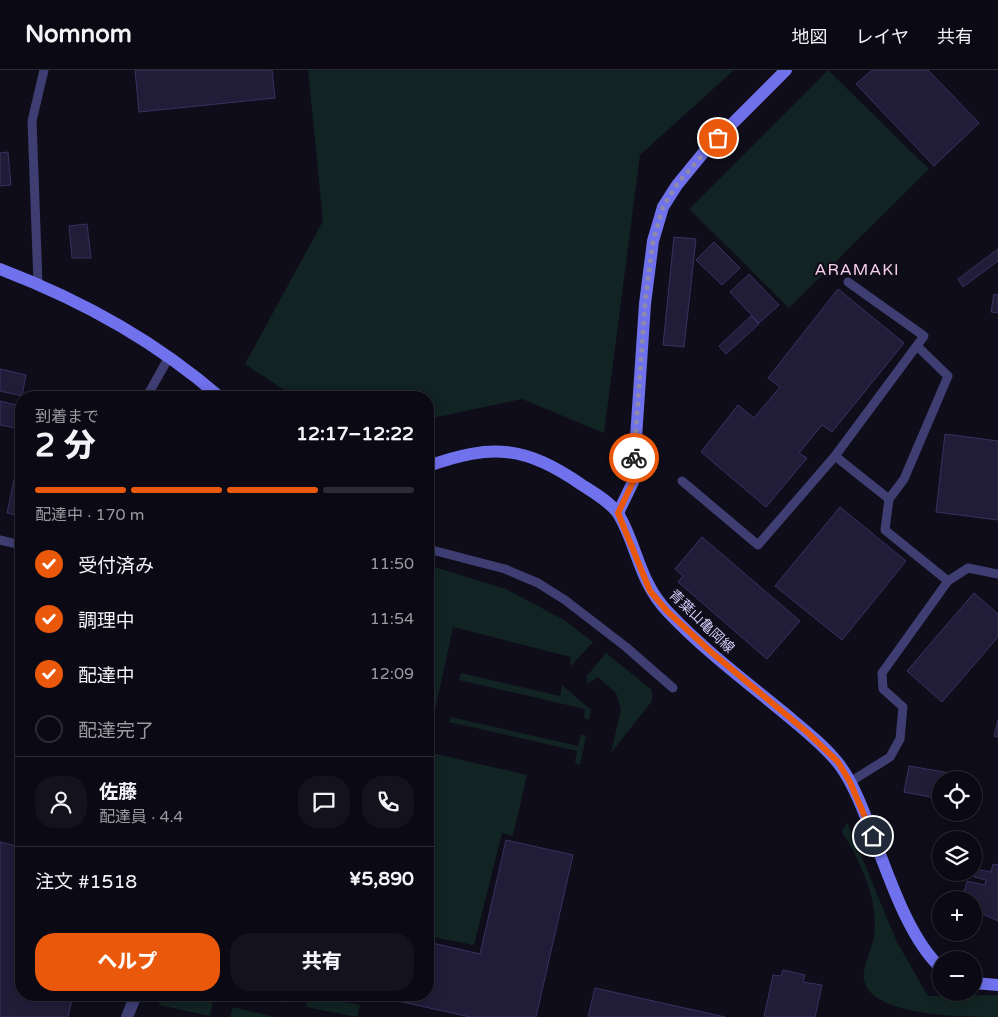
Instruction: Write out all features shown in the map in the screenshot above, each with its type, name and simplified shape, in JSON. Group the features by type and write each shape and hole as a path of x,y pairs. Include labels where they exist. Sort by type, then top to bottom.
{"street":[{"path":"434,464 466,454 487,450 508,451 533,458 562,471 593,492 618,513 633,482 645,304 653,241 663,207 677,184 704,152 786,70"},
{"path":"0,269 38,283 98,313 169,357 212,391"},
{"name":"青葉山亀岡線","path":"618,513 650,591 667,611 711,652 808,733 838,762 850,782 920,943 932,960"},
{"path":"982,983 998,985"},
{"path":"127,1017 134,1001"}],"lane":[{"path":"38,283 32,121 44,70"},
{"path":"682,481 758,545 835,456 924,336 848,282"},
{"path":"916,346 948,376 904,479 889,499 885,530 948,581"},
{"path":"150,391 169,357"},
{"path":"835,456 889,499"},
{"path":"0,540 15,544"},
{"path":"434,551 505,569 538,583 565,600 673,688"},
{"path":"850,782 890,757 900,739 902,707 883,689 882,673 948,581 968,568 998,574"}],"shaded area":[{"path":"308,70 734,70 640,155 604,433 522,399 434,418 434,391 286,391 245,364 323,221"},
{"path":"828,70 929,169 789,308 689,209"},
{"path":"434,567 506,589 564,620 593,642 570,667 571,657 453,627 434,715"},
{"path":"606,653 652,690 652,701 611,753 621,709 616,693 598,677 587,684 587,676"},
{"path":"461,673 560,696 562,685 591,710 589,720 584,718 585,709 459,680"},
{"path":"451,717 578,746 581,734 586,736 580,765 575,764 577,751 449,722"},
{"path":"434,753 527,775 513,836 502,833 474,945 434,937"},
{"path":"847,822 897,942 928,996 932,996 932,1001 982,1001 982,995 998,995 998,1017 943,1015 901,1008 883,1001 870,992 864,980 864,975 874,936 874,909 862,869 842,832"},
{"path":"160,1001 213,1002 210,1016 159,1005"},
{"path":"308,1001 340,1001 360,1005 357,1017 306,1007"},
{"path":"233,1007 274,1017 230,1017"}],"building":[{"path":"135,70 272,70 275,98 139,112"},
{"path":"872,70 928,70 979,123 934,166 856,84"},
{"path":"8,152 11,185 0,186 0,153"},
{"path":"87,224 91,258 72,258 69,226"},
{"path":"674,237 696,239 684,347 663,345"},
{"path":"714,242 740,268 722,285 696,260"},
{"path":"998,249 998,261 963,287 958,279"},
{"path":"749,274 779,305 759,323 730,292"},
{"path":"838,289 904,343 832,432 822,425 799,453 807,458 766,507 701,452 738,405 754,418 780,387 768,378"},
{"path":"994,294 998,295 998,313 991,312"},
{"path":"751,316 759,324 726,354 719,346"},
{"path":"0,369 26,375 23,391 15,391 15,394 0,391"},
{"path":"0,401 15,405 15,428 0,425"},
{"path":"945,434 998,441 998,520 936,512"},
{"path":"15,476 15,515 7,513"},
{"path":"840,507 906,561 842,640 775,586"},
{"path":"702,537 800,621 767,659 678,582 683,576 675,569"},
{"path":"974,593 998,614 998,637 942,702 907,671"},
{"path":"998,720 998,737 994,736"},
{"path":"909,766 938,771 932,771 932,797 904,792"},
{"path":"506,840 573,855 536,1017 470,1017 398,1001 434,1001 434,943 480,954"},
{"path":"0,842 15,846 15,1001 72,1001 68,1017 0,1017"},
{"path":"993,864 998,865 998,921 982,914 982,891 964,891 967,881 985,885 986,880 982,879 982,870 991,872"},
{"path":"783,970 805,975 803,982 822,985 815,1017 764,1017 773,975 781,976"},
{"path":"595,988 725,1017 588,1017"}],"way so far":[{"path":"634,458 645,304 653,241 663,207 677,184 718,138"}],"district":[{"name":"ARAMAKI","path":"857,269"}],"route":[{"path":"634,458 633,482 618,513 650,591 667,611 711,652 808,733 838,762 860,802 873,836"}]}
